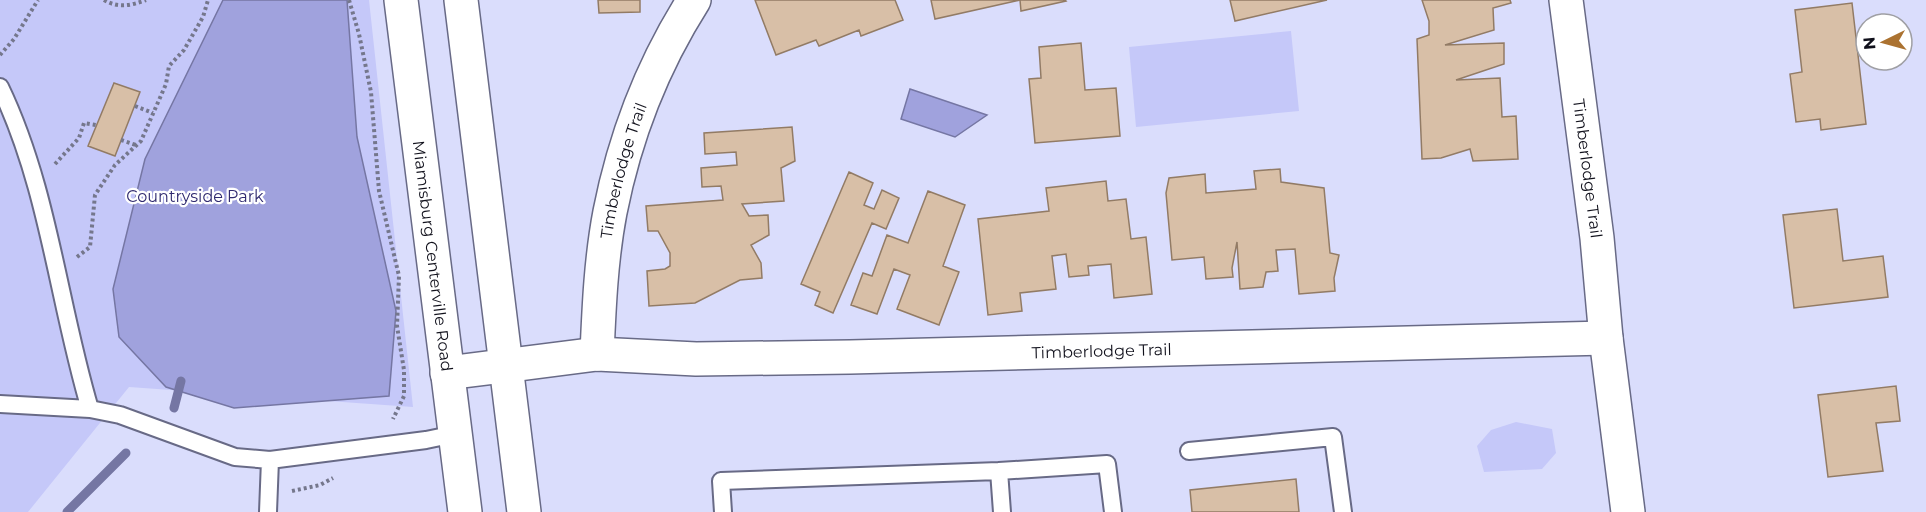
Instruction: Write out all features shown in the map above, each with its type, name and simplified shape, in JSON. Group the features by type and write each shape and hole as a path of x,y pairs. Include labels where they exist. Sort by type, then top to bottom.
{"street":[{"name":"Miamisburg Centerville Road","path":"401,0 465,512"},
{"path":"461,0 524,512"},
{"name":"Timberlodge Trail","path":"597,354 601,277 608,224 624,149 646,87 671,36 694,0"},
{"name":"Timberlodge Trail","path":"1566,0 1597,238 1606,338 1628,512"},
{"name":"Timberlodge Trail","path":"447,373 597,354 696,359 850,357 1606,338"}],"lane":[{"path":"0,87 15,118 33,174 56,261 76,364 90,409"},
{"path":"0,404 90,409 120,416 236,457 270,460 426,440 454,434"},
{"path":"1189,451 1333,437 1343,512"},
{"path":"268,512 270,460"},
{"path":"723,512 721,481 999,471 1107,464 1113,512"},
{"path":"999,471 1002,512"}],"path":[{"path":"0,55 14,39 38,0"},
{"path":"104,0 128,7 146,0"},
{"path":"56,261 77,258 90,247 95,195 116,165 141,141 166,84 169,66 184,50 203,17 208,0"},
{"path":"349,0 359,34 371,92 379,191 399,276 397,326 404,370 404,396 391,424"},
{"path":"135,106 153,113"},
{"path":"33,174 49,170 79,138 84,123 96,125"},
{"path":"121,140 136,145"},
{"path":"269,494 320,485 337,476"}],"green space":[{"name":"Countryside Park","path":"0,0 369,0 413,407 129,387 28,512 0,512"},
{"path":"1291,31 1299,111 1136,127 1129,47"},
{"path":"1516,422 1552,429 1556,453 1542,469 1484,472 1477,446 1491,430"}],"shaded area":[{"path":"223,0 347,0 357,137 396,311 389,396 234,408 166,387 119,337 113,289 145,159"},
{"path":"910,89 987,115 955,137 901,119"}],"building":[{"path":"598,0 640,0 640,12 599,13"},
{"path":"755,0 895,0 903,20 861,36 859,30 819,46 816,40 776,55"},
{"path":"931,0 1020,0 935,19"},
{"path":"1020,0 1065,0 1066,1 1021,11"},
{"path":"1230,0 1327,0 1235,21"},
{"path":"1422,0 1510,0 1511,3 1493,8 1494,30 1445,45 1504,43 1504,64 1456,80 1500,78 1502,117 1516,116 1518,159 1473,161 1470,149 1441,158 1422,159 1417,39 1429,35 1429,21"},
{"path":"1852,3 1854,72 1860,72 1866,124 1821,130 1820,119 1796,122 1790,74 1802,72 1795,10"},
{"path":"1081,43 1085,90 1116,88 1120,136 1035,143 1029,79 1041,78 1039,47"},
{"path":"114,83 140,92 115,156 88,146"},
{"path":"792,127 795,161 781,168 784,201 742,204 749,216 768,215 769,235 751,245 761,263 762,278 740,280 695,303 649,306 647,271 665,269 670,266 670,253 658,231 648,231 646,206 723,200 721,186 702,187 701,168 737,165 736,152 705,154 704,133"},
{"path":"1280,169 1281,182 1324,188 1330,253 1339,255 1334,278 1335,291 1299,294 1295,249 1276,250 1278,271 1266,272 1263,287 1240,289 1237,242 1232,268 1233,277 1206,279 1204,257 1172,260 1166,193 1169,178 1205,174 1206,193 1256,189 1254,171"},
{"path":"849,172 873,183 864,205 874,209 882,190 899,198 886,229 872,223 833,313 815,305 820,292 801,284"},
{"path":"1106,181 1108,201 1126,199 1131,239 1146,237 1152,294 1114,298 1111,264 1088,266 1089,275 1069,277 1066,254 1052,256 1056,289 1020,293 1022,311 988,315 978,219 1049,211 1046,188"},
{"path":"928,191 965,205 943,266 959,272 939,325 897,309 910,275 894,269 877,314 851,305 863,273 872,276 887,235 908,243"},
{"path":"1837,209 1843,261 1883,256 1888,297 1794,308 1783,215"},
{"path":"1896,386 1900,421 1876,423 1883,471 1828,477 1818,395"},
{"path":"1296,479 1299,512 1192,512 1190,490"}],"waterway":[{"path":"174,408 181,381"},
{"path":"67,512 126,453"}]}
